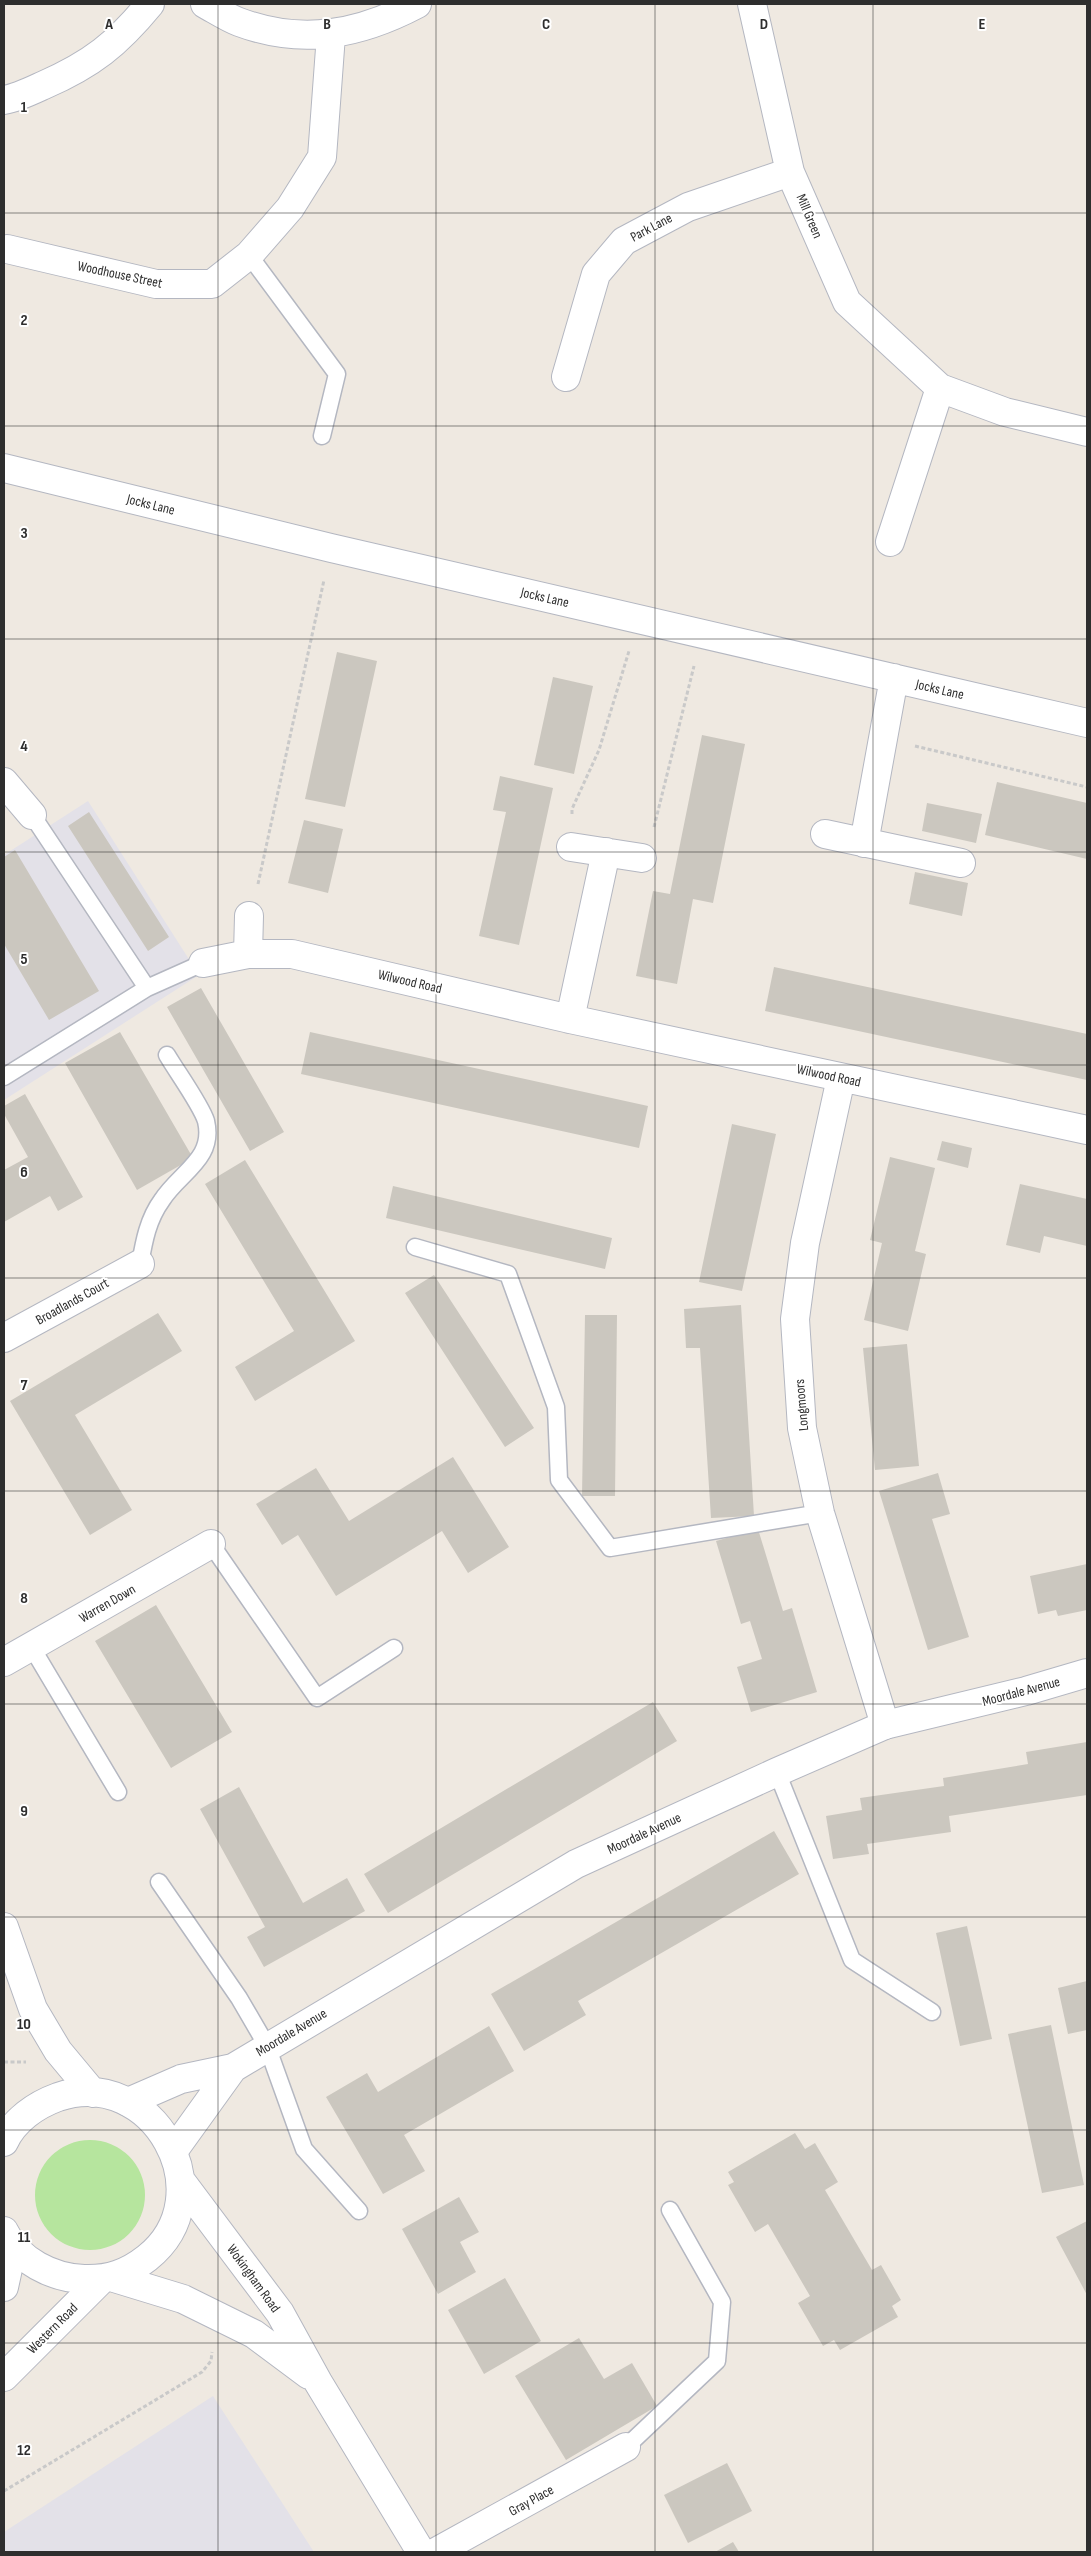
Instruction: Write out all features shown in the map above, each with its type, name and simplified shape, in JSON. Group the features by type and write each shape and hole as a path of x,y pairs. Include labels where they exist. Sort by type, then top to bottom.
{"street":[{"path":"4,100 70,74 103,53 127,32 150,4"},
{"path":"205,4 239,22 279,32 331,35 368,26 417,4"},
{"name":"Mill Green","path":"752,4 790,172 847,302 940,388 1005,412 1087,432"},
{"name":"Woodhouse Street","path":"7,249 156,284 212,284 249,255 290,208 322,157 331,35"},
{"name":"Park Lane","path":"566,377 596,274 624,241 688,207 790,172"},
{"path":"890,542 940,388"},
{"name":"Jocks Lane","path":"4,468 331,548 1087,723"},
{"path":"864,843 894,678"},
{"path":"4,782 32,815"},
{"path":"825,834 961,863"},
{"path":"571,847 642,858"},
{"path":"570,1019 606,852"},
{"path":"248,954 249,916"},
{"name":"Wilwood Road","path":"203,963 248,954 292,954 570,1019 1087,1130"},
{"name":"Longmoors","path":"841,1078 805,1243 795,1319 802,1428 820,1513 885,1725"},
{"name":"Broadlands Court","path":"4,1338 140,1264"},
{"name":"Warren Down","path":"4,1662 211,1544"},
{"name":"Moordale Avenue","path":"128,2102 181,2079 233,2068 267,2046 576,1864 777,1772 885,1725 1026,1691 1087,1673"},
{"path":"4,1927 33,2009 58,2051 92,2093"},
{"name":"Moordale Avenue","path":"174,2150 233,2068"},
{"path":"5,2140 22,2118 43,2102 67,2094 92,2093 128,2102 147,2114 162,2131 174,2150 181,2181 179,2206 165,2238 155,2252 135,2268 106,2278 68,2278 38,2267 8,2238"},
{"path":"4,2108 5,2140"},
{"name":"Wokingham Road","path":"181,2181 280,2313 318,2382 421,2552"},
{"path":"4,2287 8,2238"},
{"name":"Wokingham Road","path":"106,2278 183,2299 254,2334 318,2382"},
{"name":"Western Road","path":"4,2377 106,2278"},
{"name":"Gray Place","path":"436,2552 626,2447"}],"lane":[{"path":"249,255 337,374 322,436"},
{"path":"32,815 147,988"},
{"path":"4,1077 147,988 203,963"},
{"path":"140,1264 145,1233 161,1200 180,1176 198,1161 206,1149 205,1120 167,1055"},
{"path":"415,1248 508,1274 556,1407 559,1480 610,1548 820,1513"},
{"path":"211,1544 318,1698 394,1648"},
{"path":"31,1646 118,1792"},
{"path":"777,1772 852,1960 932,2012"},
{"path":"159,1882 239,1998 267,2046 304,2149 359,2211"},
{"path":"626,2447 717,2361 722,2302 670,2210"}],"path":[{"path":"249,916 262,870 331,548"},
{"path":"571,847 572,809 599,750 639,619"},
{"path":"642,858 654,827 702,634"},
{"path":"883,739 1087,787"},
{"path":"4,2062 19,2063"},
{"path":"4,2491 202,2372 211,2361"}],"shaded area":[{"path":"88,801 199,975 4,1100 4,855"},
{"path":"213,2396 314,2552 4,2552 4,2532"}],"green space":[{"path":"90,2140 111,2144 129,2156 141,2174 145,2195 141,2216 129,2234 111,2246 90,2250 69,2246 51,2234 39,2216 35,2195 39,2174 51,2156 69,2144"}],"building":[{"path":"337,652 377,661 345,807 305,799"},
{"path":"553,677 593,686 574,774 534,765"},
{"path":"702,735 745,744 713,903 693,899 677,984 636,976 653,891 670,894"},
{"path":"500,776 553,788 519,945 479,936 506,812 493,810"},
{"path":"997,782 1087,803 1087,859 985,835"},
{"path":"927,803 982,814 976,843 922,831"},
{"path":"89,812 169,937 148,951 68,826"},
{"path":"304,820 343,829 328,893 288,883"},
{"path":"15,850 99,991 49,1020 4,944 4,857"},
{"path":"915,872 968,883 962,916 909,904"},
{"path":"774,967 1087,1034 1087,1080 765,1011"},
{"path":"201,988 284,1132 250,1151 167,1007"},
{"path":"120,1032 193,1158 137,1190 65,1063"},
{"path":"310,1032 648,1106 639,1148 301,1074"},
{"path":"25,1094 83,1197 58,1211 50,1196 4,1222 4,1170 28,1157 4,1114 4,1106"},
{"path":"732,1124 776,1134 742,1291 699,1282"},
{"path":"942,1141 972,1148 968,1168 937,1160"},
{"path":"890,1157 935,1168 915,1251 926,1254 908,1331 864,1320 882,1243 870,1240"},
{"path":"245,1160 355,1341 255,1401 235,1367 294,1331 205,1184"},
{"path":"1020,1184 1087,1199 1087,1246 1044,1236 1040,1253 1006,1245"},
{"path":"393,1186 612,1238 605,1269 386,1218"},
{"path":"434,1275 534,1428 505,1447 405,1293"},
{"path":"741,1305 754,1516 711,1518 700,1348 686,1348 684,1309"},
{"path":"158,1313 182,1351 75,1415 132,1510 90,1535 10,1401"},
{"path":"585,1315 617,1315 615,1496 582,1496"},
{"path":"907,1344 919,1466 875,1470 863,1348"},
{"path":"453,1457 509,1547 468,1573 442,1531 336,1596 298,1535 282,1545 256,1504 316,1468 349,1521"},
{"path":"938,1473 950,1514 932,1519 969,1637 928,1650 879,1491"},
{"path":"758,1529 783,1611 792,1608 817,1692 751,1712 737,1667 762,1659 750,1621 741,1624 716,1541"},
{"path":"1087,1564 1087,1610 1058,1616 1056,1610 1038,1614 1030,1576"},
{"path":"156,1605 232,1732 171,1768 95,1641"},
{"path":"653,1702 677,1741 388,1913 364,1874"},
{"path":"1087,1742 1087,1795 949,1816 951,1832 867,1844 869,1854 833,1859 826,1816 862,1810 860,1798 944,1786 943,1778 1028,1764 1026,1752"},
{"path":"239,1787 303,1903 347,1878 365,1911 264,1967 247,1937 265,1927 200,1809"},
{"path":"774,1831 799,1874 578,2001 586,2015 524,2051 491,1994"},
{"path":"967,1926 992,2039 960,2046 936,1933"},
{"path":"1087,1981 1087,2030 1068,2034 1058,1988"},
{"path":"1051,2025 1084,2185 1042,2193 1008,2034"},
{"path":"489,2026 514,2071 404,2135 425,2171 383,2194 326,2097 367,2073 378,2092"},
{"path":"795,2133 805,2149 815,2143 838,2182 825,2190 872,2270 881,2265 901,2300 892,2306 898,2317 840,2350 834,2340 823,2346 798,2303 810,2296 768,2224 755,2232 728,2185 734,2182 728,2172"},
{"path":"459,2197 479,2232 460,2242 476,2272 438,2294 402,2229"},
{"path":"1087,2221 1087,2295 1056,2237"},
{"path":"505,2278 541,2341 484,2374 448,2310"},
{"path":"579,2338 604,2379 632,2363 657,2406 566,2460 515,2376"},
{"path":"727,2463 752,2511 688,2543 664,2495"},
{"path":"733,2542 739,2552 715,2552"}]}
